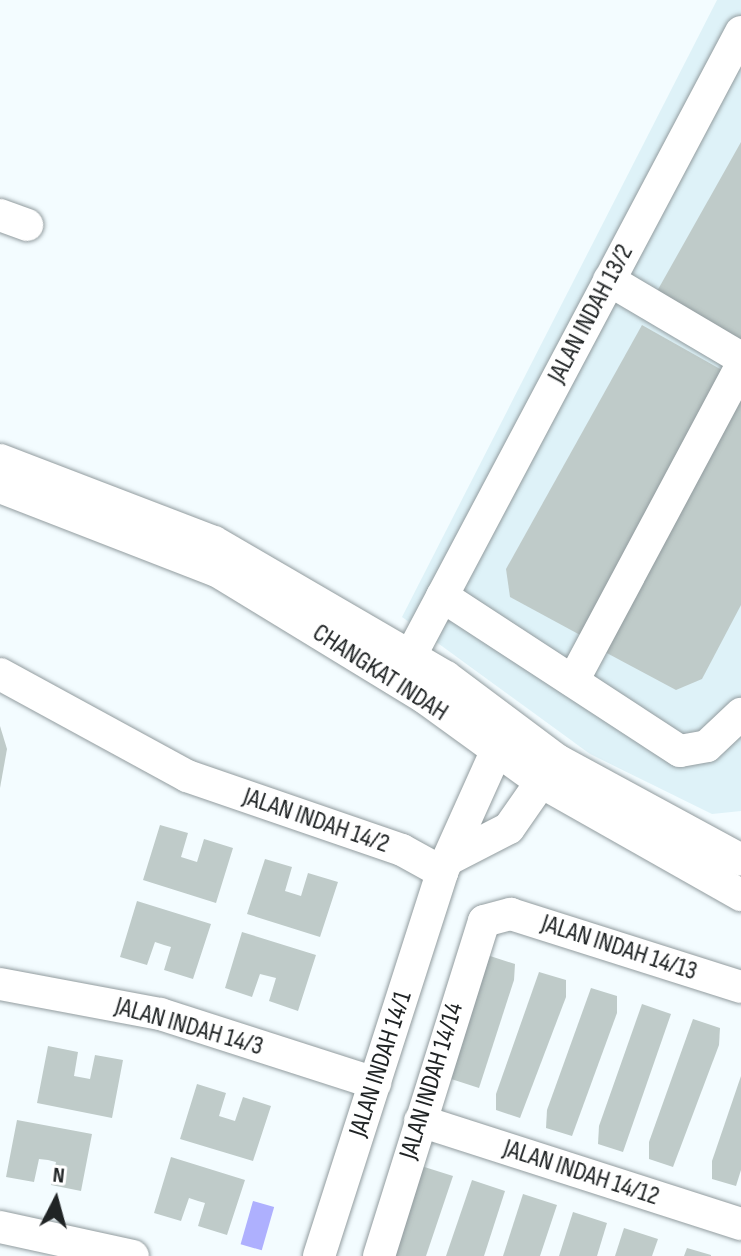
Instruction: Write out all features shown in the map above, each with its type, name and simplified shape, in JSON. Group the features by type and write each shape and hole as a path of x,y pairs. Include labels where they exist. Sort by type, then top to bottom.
{"street":[{"name":"JALAN INDAH 13/2","path":"411,655 741,32"},
{"path":"609,280 741,358"},
{"path":"573,681 741,366"},
{"name":"CHANGKAT INDAH","path":"0,460 206,538 411,655 557,760 741,860"},
{"name":"CHANGKAT INDAH","path":"0,487 217,571 425,698 541,782 741,895"},
{"path":"442,596 680,751 707,746 741,714"},
{"name":"JALAN INDAH 14/2","path":"0,674 187,776 447,865"},
{"name":"JALAN INDAH 14/1","path":"319,1256 468,802 496,752"},
{"path":"447,865 509,828 541,782"},
{"name":"JALAN INDAH 14/13","path":"496,914 741,987"},
{"name":"JALAN INDAH 14/14","path":"379,1256 475,936 496,914"},
{"name":"JALAN INDAH 14/3","path":"0,984 160,1014 375,1083"},
{"name":"JALAN INDAH 14/12","path":"420,1121 741,1224"},
{"path":"0,1227 133,1256"}],"shaded area":[{"path":"717,0 741,0 741,811 712,814 590,754 402,617"}],"water":[{"path":"253,1201 274,1207 262,1250 241,1244"}],"building":[{"path":"741,142 741,341 656,293"},
{"path":"642,325 729,374 582,636 510,597 506,569"},
{"path":"741,394 741,605 702,679 676,690 603,651"},
{"path":"0,726 7,749 0,788"},
{"path":"160,825 188,833 181,857 197,862 204,839 233,848 216,903 143,880"},
{"path":"265,859 292,867 285,891 301,896 308,873 338,882 320,937 247,914"},
{"path":"137,901 211,924 193,979 164,970 171,947 155,942 147,965 120,957"},
{"path":"242,932 316,955 298,1011 269,1001 276,978 260,974 252,997 225,988"},
{"path":"487,955 515,964 514,980 479,1088 445,1077"},
{"path":"539,972 566,980 566,997 520,1118 496,1110 496,1094"},
{"path":"591,988 617,996 617,1013 572,1136 546,1128 547,1110"},
{"path":"642,1004 671,1014 623,1152 598,1144 599,1126"},
{"path":"693,1019 720,1028 719,1045 673,1167 649,1159 649,1142"},
{"path":"48,1046 78,1052 74,1076 90,1079 95,1055 123,1060 112,1118 37,1103"},
{"path":"741,1076 741,1170 736,1186 712,1179 712,1161"},
{"path":"197,1084 226,1093 219,1116 235,1121 243,1097 271,1106 253,1161 180,1139"},
{"path":"17,1120 92,1134 81,1191 51,1185 56,1162 48,1160 39,1159 34,1182 6,1177"},
{"path":"171,1157 245,1180 227,1235 198,1226 205,1203 189,1198 181,1221 154,1213"},
{"path":"418,1165 453,1176 426,1256 388,1256"},
{"path":"472,1180 505,1191 484,1256 446,1256"},
{"path":"523,1194 557,1205 540,1256 503,1256"},
{"path":"573,1212 607,1223 597,1256 559,1256"},
{"path":"624,1228 658,1239 652,1256 615,1256"},
{"path":"687,1248 711,1255 711,1256 684,1256"}]}
